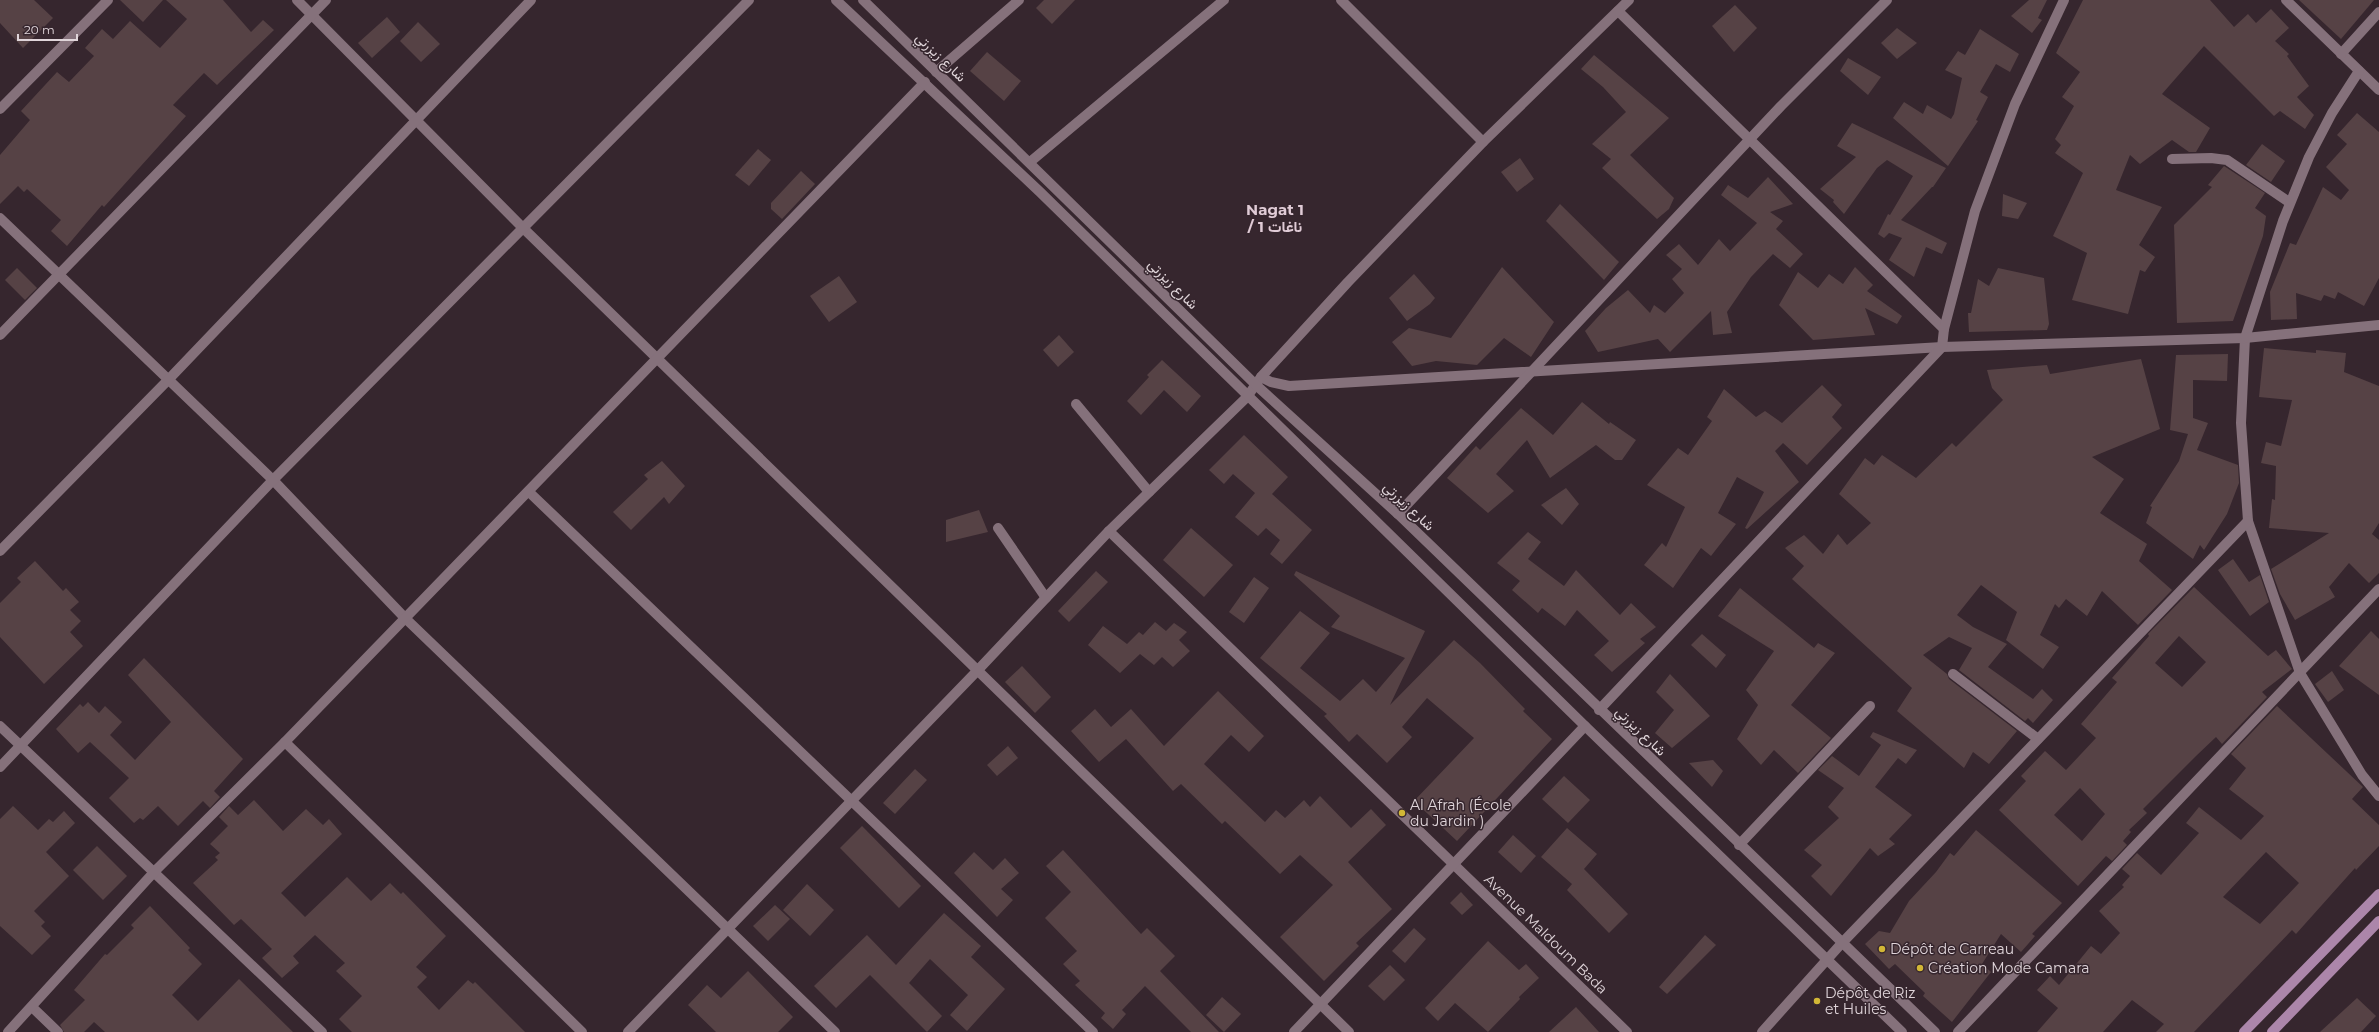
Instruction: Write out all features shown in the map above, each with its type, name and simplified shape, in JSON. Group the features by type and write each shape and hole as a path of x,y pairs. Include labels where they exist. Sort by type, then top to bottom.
{"main road":[{"path":"2244,1032 2379,894"},
{"path":"2272,1032 2379,921"}],"street":[{"path":"0,108 108,0"},
{"path":"297,0 417,119 522,227 1349,1032"},
{"path":"0,335 326,0"},
{"path":"0,551 168,379 531,0"},
{"path":"0,767 273,480 522,227 749,0"},
{"name":"شارع زيزرتي","path":"836,0 925,82 1040,192 1247,397 1902,1032"},
{"name":"شارع زيزرتي","path":"863,0 1934,1032"},
{"path":"936,72 1019,0"},
{"path":"1030,162 1224,0"},
{"path":"1341,0 1484,142"},
{"path":"628,1032 729,930 1109,531 1247,397 1258,381 1348,282 1484,142 1629,0"},
{"path":"1398,514 1750,140 1887,0"},
{"path":"1599,710 1942,347 1944,328 1975,210 2015,104 2064,0"},
{"path":"2286,0 2379,90"},
{"path":"1618,11 1944,328"},
{"path":"2341,54 2379,12"},
{"path":"2359,71 2332,112 2289,202 2245,338 2241,423 2248,521 2300,673 2362,775 2379,796"},
{"path":"8,1032 155,871 285,742 404,617 528,492 925,82"},
{"path":"2172,159 2211,158 2227,160 2289,202"},
{"path":"0,218 273,480 404,617 835,1032"},
{"path":"1258,381 1289,386 1942,347 2245,338 2379,325"},
{"path":"1076,404 1149,492"},
{"path":"528,492 1093,1032"},
{"path":"1762,1032 1841,944 2248,521"},
{"path":"998,528 1046,598"},
{"name":"Avenue Maldoum Bada","path":"1109,531 1627,1032"},
{"path":"1958,1032 2379,590"},
{"path":"1953,674 2038,739"},
{"path":"1739,845 1870,706"},
{"path":"0,726 155,871 322,1032"},
{"path":"1294,1032 1585,726"},
{"path":"285,742 582,1032"},
{"path":"32,1007 58,1032"}],"building":[{"path":"0,0 34,0 53,18 23,48 0,23"},
{"path":"120,0 163,0 143,22"},
{"path":"166,0 223,0 251,32 263,20 274,30 217,85 204,73 173,105 186,116 104,207 102,205 67,246 51,231 61,220 27,189 24,192 18,186 0,204 0,155 30,120 21,111 57,72 69,82 94,56 85,48 102,29 113,39 130,21 160,48 187,19"},
{"path":"1044,0 1075,0 1052,24 1036,8"},
{"path":"2029,0 2047,0 2038,18 2042,20 2032,33 2011,16"},
{"path":"2083,0 2210,0 2234,27 2248,14 2256,23 2271,9 2289,28 2275,41 2289,54 2287,56 2309,86 2297,97 2314,115 2305,129 2280,111 2274,116 2204,46 2162,94 2210,128 2196,152 2189,152 2172,140 2140,164 2130,155 2116,190 2162,207 2139,245 2155,257 2145,272 2140,270 2128,314 2072,300 2087,253 2053,236 2083,173 2055,153 2061,145 2055,139 2074,106 2062,97 2080,72 2056,53"},
{"path":"2299,0 2374,0 2341,39"},
{"path":"1735,5 1757,28 1734,52 1712,26"},
{"path":"387,17 400,32 372,58 358,43"},
{"path":"418,22 440,44 421,62 400,41"},
{"path":"1897,28 1917,43 1897,59 1881,43"},
{"path":"1980,29 2019,54 2010,72 1996,64 1980,92 1988,97 1976,120 1978,121 1948,166 1893,118 1904,102 1923,114 1927,105 1951,119 1954,114 1962,78 1945,70 1958,51 1965,55"},
{"path":"987,52 1021,81 1004,101 970,71"},
{"path":"1594,55 1669,118 1630,155 1674,198 1669,209 1657,219 1602,168 1611,159 1592,144 1626,112 1603,87 1581,69"},
{"path":"1848,58 1881,77 1868,95 1840,71"},
{"path":"2357,113 2379,132 2379,278 2364,306 2338,292 2335,299 2324,295 2321,301 2296,293 2297,319 2271,320 2270,292 2290,243 2296,245 2323,187 2341,200 2349,190 2326,167 2347,144 2337,135"},
{"path":"1852,123 1946,168 1933,187 1901,220 1947,243 1942,254 1926,247 1914,277 1889,260 1902,238 1889,233 1884,238 1878,234 1888,214 1890,215 1913,176 1887,160 1877,168 1844,214 1833,202 1834,200 1820,189 1856,157 1837,146"},
{"path":"2262,144 2285,161 2271,182 2246,165"},
{"path":"758,149 771,160 749,186 735,175"},
{"path":"1520,158 1534,179 1517,192 1501,172"},
{"path":"2224,166 2265,193 2255,208 2266,216 2263,236 2233,321 2177,323 2174,225 2212,187 2208,185"},
{"path":"801,171 815,184 782,219 771,209 771,203"},
{"path":"1768,177 1793,204 1770,212 1783,221 1776,229 1803,254 1790,268 1773,254 1751,277 1727,312 1732,333 1713,335 1711,311 1670,352 1658,339 1598,352 1585,331 1606,308 1628,290 1650,313 1654,305 1665,313 1684,293 1672,279 1682,269 1666,255 1679,244 1698,265 1719,239 1730,251 1757,223 1721,195 1728,185 1748,198"},
{"path":"2003,194 2027,203 2018,219 2002,216"},
{"path":"1560,204 1619,262 1604,280 1546,221"},
{"path":"1502,267 1554,322 1531,357 1504,338 1477,365 1436,361 1412,366 1392,342 1409,328 1451,338"},
{"path":"1855,267 1873,285 1867,291 1902,316 1897,324 1865,308 1875,335 1813,340 1779,305 1798,272 1818,288 1829,274 1843,284"},
{"path":"17,268 37,288 25,300 5,280"},
{"path":"1998,268 2044,278 2049,324 2047,330 1969,332 1968,313 1971,313 1978,279 1989,286"},
{"path":"1414,274 1435,298 1430,304 1407,321 1389,298"},
{"path":"839,276 857,302 829,322 810,296"},
{"path":"1059,335 1074,352 1058,367 1043,350"},
{"path":"2264,348 2316,353 2316,350 2346,353 2344,372 2379,386 2379,523 2372,534 2379,540 2379,573 2369,583 2349,563 2329,587 2335,597 2295,620 2280,594 2271,569 2329,533 2269,528 2272,499 2275,500 2276,466 2261,463 2266,442 2281,446 2292,400 2259,397"},
{"path":"2228,354 2227,381 2193,380 2193,418 2208,423 2197,450 2238,465 2239,483 2227,514 2204,550 2200,545 2193,559 2146,523 2152,507 2150,506 2179,461 2188,434 2170,430 2176,355"},
{"path":"2141,359 2160,429 2092,457 2124,479 2100,513 2147,544 2139,561 2172,590 2138,625 2102,591 2087,616 2066,599 2059,608 2055,604 2040,635 2059,647 2043,669 2006,640 2017,612 1981,585 1957,615 1973,627 2007,644 1988,667 2033,699 2042,689 2053,700 2033,723 2028,718 2025,721 1959,670 1972,648 1949,637 1923,655 1947,674 1949,679 2017,731 1989,764 1973,752 1964,768 1897,711 1912,688 1792,579 1804,566 1785,548 1804,535 1823,554 1838,534 1847,545 1871,523 1839,494 1865,458 1874,465 1882,455 1916,478 1952,443 1956,447 2003,400 1992,388 1987,370 2047,365 2050,374"},
{"path":"1162,360 1201,396 1187,412 1164,390 1141,415 1127,401 1149,377 1147,375"},
{"path":"1822,385 1842,405 1832,417 1842,428 1807,465 1783,443 1775,451 1799,482 1747,529 1745,528 1764,492 1737,477 1718,513 1736,524 1711,556 1701,548 1673,588 1644,565 1662,543 1666,547 1685,507 1647,485 1678,448 1688,455 1712,421 1707,417 1724,389 1756,417 1765,411 1782,423"},
{"path":"1582,402 1609,424 1610,422 1636,440 1622,460 1615,460 1596,445 1550,478 1527,440 1496,474 1514,491 1488,513 1447,478 1476,446 1480,450 1521,408 1553,435"},
{"path":"1244,435 1288,477 1272,494 1312,530 1282,564 1270,554 1280,540 1266,528 1258,536 1235,517 1255,493 1233,474 1224,484 1209,470"},
{"path":"662,461 685,486 669,504 664,497 631,530 613,512 648,479 644,475"},
{"path":"1566,488 1579,504 1562,525 1541,505"},
{"path":"979,510 988,532 946,542 946,520"},
{"path":"1191,528 1233,565 1204,597 1163,560"},
{"path":"1528,532 1541,542 1528,559 1564,586 1576,570 1620,615 1631,603 1656,627 1640,639 1645,643 1612,672 1594,655 1609,641 1577,610 1565,626 1542,608 1538,613 1512,590 1520,581 1497,563"},
{"path":"2233,559 2249,582 2260,575 2269,602 2250,616 2218,570"},
{"path":"35,561 63,591 66,588 79,602 70,610 81,621 70,632 83,646 44,684 0,637 0,603 21,582 17,578"},
{"path":"1096,571 1108,582 1069,622 1058,611"},
{"path":"1296,571 1425,631 1390,705 1454,640 1480,663 1525,709 1523,711 1552,739 1457,841 1414,801 1474,738 1427,698 1402,727 1412,737 1387,763 1357,734 1349,742 1324,716 1327,714 1260,658 1300,611 1330,633 1300,668 1340,701 1363,679 1376,692 1405,658 1331,627 1340,616 1294,575"},
{"path":"1254,577 1269,588 1244,623 1229,612"},
{"path":"2194,587 2268,656 2276,650 2292,669 2262,692 2267,697 2222,744 2216,737 2143,809 2147,813 2129,830 2131,832 2123,841 2127,845 2112,861 2106,856 2078,886 1999,810 2026,781 2021,776 2045,751 2066,770 2096,738 2081,724 2117,682 2112,678 2149,636 2148,634","holes":["2179,636 2206,662 2182,687 2155,663","2080,788 2105,814 2082,841 2054,815"]},
{"path":"1740,588 1814,648 1818,643 1835,653 1791,705 1831,738 1798,773 1774,750 1761,765 1737,739 1758,705 1746,690 1774,651 1718,616"},
{"path":"1155,622 1166,631 1174,623 1187,632 1179,640 1190,651 1173,667 1162,657 1154,665 1140,654 1120,673 1088,645 1103,626 1127,644 1139,632 1143,635"},
{"path":"2371,631 2379,639 2379,695 2339,666"},
{"path":"1702,634 1726,655 1716,668 1691,645"},
{"path":"144,658 243,759 214,791 220,797 210,808 203,801 178,826 158,806 143,820 140,818 134,823 109,798 129,778 90,742 78,753 56,729 80,704 83,707 88,702 99,713 105,706 122,722 110,735 135,760 171,722 128,675"},
{"path":"1022,666 1051,697 1035,713 1005,682"},
{"path":"2332,671 2344,690 2328,702 2315,684"},
{"path":"1670,674 1710,716 1672,748 1655,733 1674,710 1656,692"},
{"path":"1218,691 1264,736 1249,752 1231,735 1204,764 1265,822 1276,810 1285,818 1304,800 1310,807 1320,796 1351,828 1371,809 1386,825 1348,862 1392,909 1356,943 1359,946 1324,981 1280,937 1333,885 1300,855 1280,874 1225,821 1222,824 1181,784 1173,791 1126,739 1099,762 1071,731 1095,709 1111,727 1131,709 1164,746"},
{"path":"2277,706 2363,787 2352,799 2379,825 2379,846 2356,870 2355,868 2296,934 2292,930 2194,1032 2156,1032 2164,1024 2132,1000 2103,1032 2037,1032 2058,1008 2037,990 2050,976 2059,985 2091,946 2101,954 2120,933 2099,911 2124,887 2122,885 2130,876 2122,869 2137,853 2161,875 2199,833 2186,823 2199,807 2241,840 2264,816 2229,789 2246,768 2231,754","holes":["2266,852 2299,883 2260,924 2223,897"]},
{"path":"1873,732 1917,750 1906,764 1898,758 1875,787 1912,815 1889,839 1895,844 1878,856 1870,848 1831,896 1811,876 1822,865 1804,850 1839,818 1828,807 1844,788 1818,770 1832,756 1859,776 1881,745 1870,737"},
{"path":"1008,746 1018,758 997,776 987,765"},
{"path":"1713,760 1723,771 1712,787 1689,763"},
{"path":"915,769 927,780 895,814 883,803"},
{"path":"1564,776 1590,800 1568,823 1542,799"},
{"path":"254,800 283,831 306,809 323,825 329,819 342,834 281,893 305,917 347,877 371,901 390,883 401,894 403,892 446,936 416,967 427,977 417,987 439,1010 468,980 473,984 475,982 525,1032 352,1032 339,1019 362,996 336,971 345,963 315,935 293,956 299,963 282,978 262,958 272,949 241,919 234,925 193,883 218,860 215,857 220,853 210,844 228,826 219,817 229,806 238,815"},
{"path":"13,806 38,830 49,819 53,822 64,811 75,823 46,852 69,876 34,911 45,922 41,926 51,936 32,955 0,926 0,819"},
{"path":"862,826 921,886 899,908 840,848"},
{"path":"1567,828 1597,854 1584,869 1628,914 1609,933 1567,890 1572,884 1541,857"},
{"path":"1976,830 2062,903 2032,934 2035,936 2021,952 2001,934 1982,964 1991,972 1952,1022 1923,996 1925,993 1895,964 1889,969 1865,944 1879,931 1890,933 1909,901 1936,872 1950,853 1954,856"},
{"path":"1513,835 1536,856 1521,873 1498,852"},
{"path":"97,846 127,876 103,900 73,870"},
{"path":"1063,850 1141,934 1147,928 1175,956 1160,971 1219,1032 1191,1032 1145,986 1122,1010 1126,1014 1113,1029 1101,1018 1105,1013 1075,985 1080,981 1063,964 1077,951 1045,918 1071,892 1046,866"},
{"path":"974,852 993,870 1005,858 1019,873 1001,889 1013,900 997,917 954,873"},
{"path":"807,884 834,910 810,936 783,910"},
{"path":"1461,892 1473,905 1462,915 1450,903"},
{"path":"775,905 790,919 768,941 753,926"},
{"path":"150,906 190,948 188,950 202,964 172,995 198,1021 239,979 293,1032 105,1032 94,1022 84,1032 64,1032 60,1025 85,1000 74,990 105,954 107,955 134,928 131,925"},
{"path":"944,913 981,946 971,957 1005,989 967,1031 950,1015 968,995 930,959 909,983 942,1016 927,1032 870,975 836,1008 814,986 867,935 896,965"},
{"path":"1414,928 1426,939 1405,963 1392,951"},
{"path":"1705,935 1716,945 1667,994 1659,987"},
{"path":"1488,941 1519,970 1526,964 1539,978 1519,997 1520,999 1488,1032 1455,1003 1438,1021 1425,1008"},
{"path":"1390,965 1405,980 1384,1001 1368,986"},
{"path":"748,971 793,1017 778,1032 716,1032 688,1005 707,985 721,998"},
{"path":"1222,997 1241,1014 1224,1032 1206,1015"},
{"path":"2357,998 2376,1016 2361,1032 2320,1032"},
{"path":"1576,1007 1599,1032 1549,1032"}],"place":[{"name":"Al Afrah (École du Jardin )","path":"1402,813"},
{"name":"Dépôt de Carreau","path":"1882,949"},
{"name":"Création Mode Camara","path":"1920,968"},
{"name":"Dépôt de Riz et Huiles","path":"1817,1001"}],"district":[{"name":"Nagat 1 / ناغات 1","path":"1275,218"}]}
